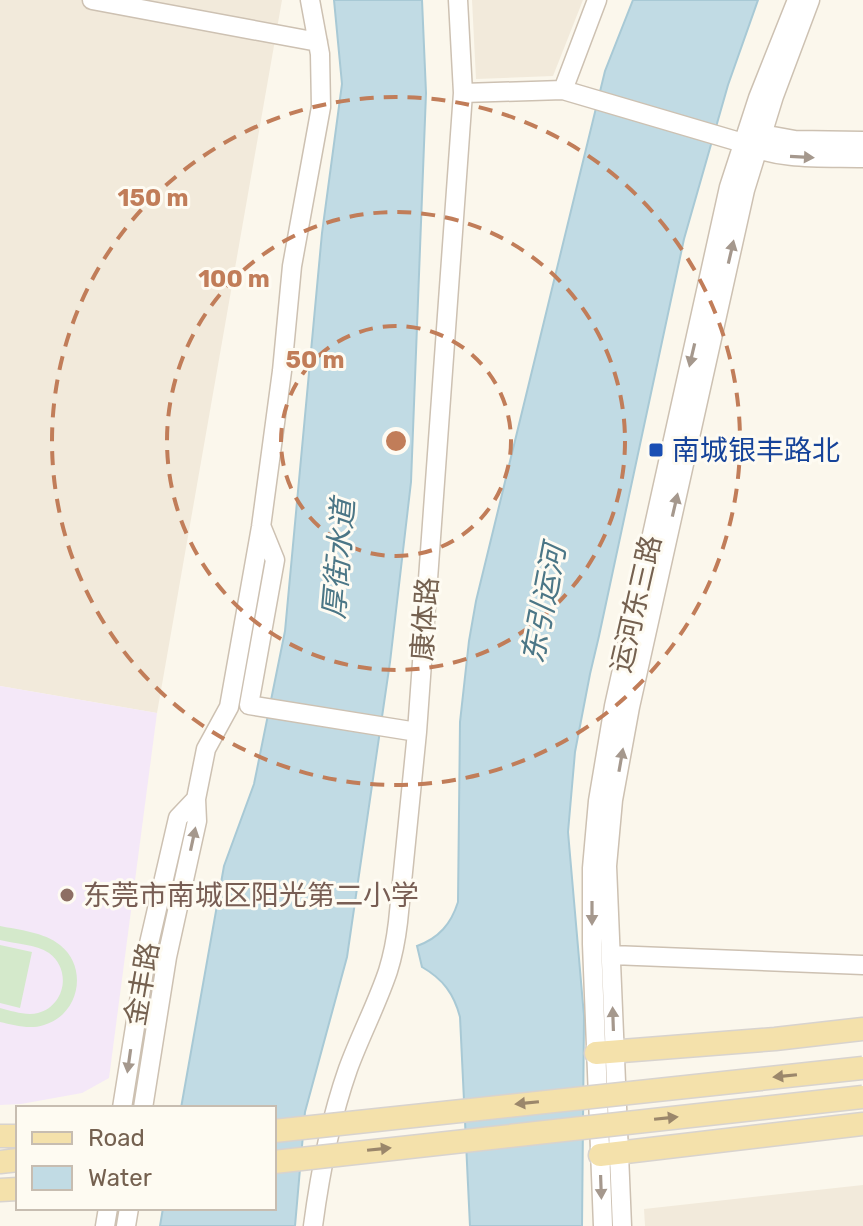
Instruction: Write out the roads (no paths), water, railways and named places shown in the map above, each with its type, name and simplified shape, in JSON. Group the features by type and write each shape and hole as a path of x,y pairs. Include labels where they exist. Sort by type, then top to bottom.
{"main road":[{"path":"605,1052 863,1029"},
{"path":"276,1131 863,1068"},
{"path":"276,1162 863,1097"},
{"path":"610,1154 863,1124"}],"street":[{"path":"92,0 318,42"},
{"path":"196,799 206,749 229,707 261,527 282,371 292,266 321,107 320,54 310,0"},
{"name":"康体路","path":"313,1226 335,1110 394,948 417,732 463,93 458,0"},
{"path":"563,90 597,0"},
{"name":"运河东三路","path":"605,1052 612,955 607,866 613,800 630,707 745,190 758,98 797,0"},
{"name":"运河东三路","path":"622,1226 610,1154 605,1052 592,944 592,868 598,801 614,706 726,203 754,142 810,0"},
{"path":"463,93 563,90 754,142 793,157 863,158"},
{"path":"754,142 863,141"},
{"path":"261,527 275,560 249,705 417,732"},
{"name":"金丰路","path":"122,1106 147,952 174,833 178,818 196,799"},
{"name":"金丰路","path":"143,1106 167,957 197,821 196,799"},
{"path":"612,955 863,965"},
{"name":"运河东三路","path":"603,1226 610,1154"}],"water":[{"name":"厚街水道","path":"334,0 422,0 426,93 411,482 390,662 347,957 305,1112 295,1226 160,1226 163,1210 276,1210 276,1106 181,1106 224,866 254,784 285,631 322,233 342,84"},
{"name":"东引运河","path":"633,0 758,0 728,85 684,239 575,752 568,832 584,1016 582,1226 470,1226 460,1017 447,988 422,967 417,946 443,929 458,902 460,722 476,601 605,71"}],"place":[{"name":"南城银丰路北","path":"656,450"},
{"name":"东莞市南城区阳光第二小学","path":"67,895"}]}
